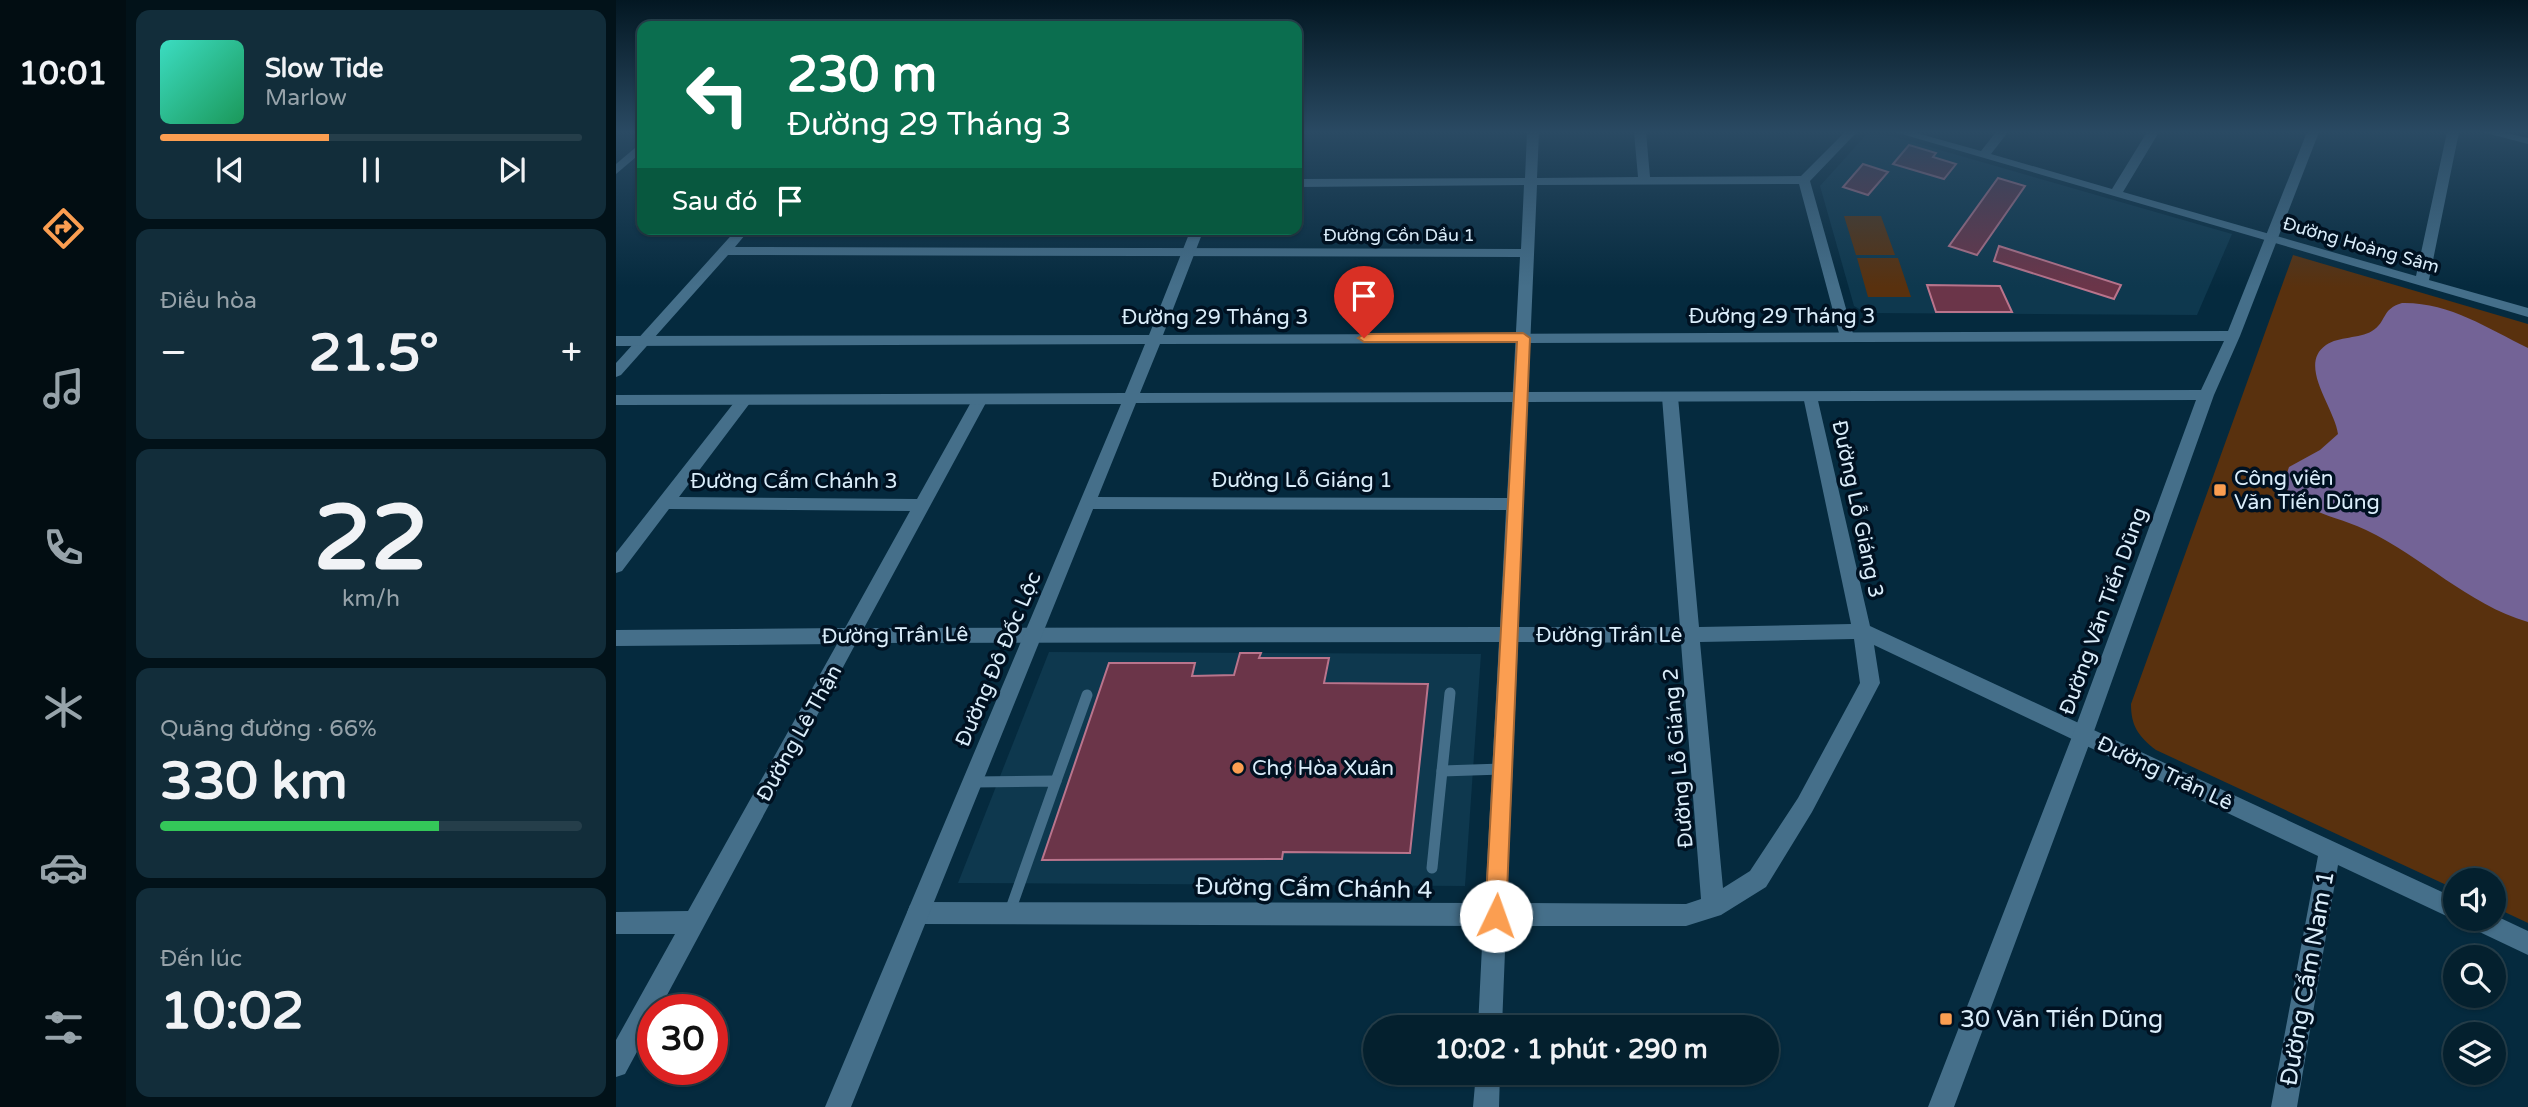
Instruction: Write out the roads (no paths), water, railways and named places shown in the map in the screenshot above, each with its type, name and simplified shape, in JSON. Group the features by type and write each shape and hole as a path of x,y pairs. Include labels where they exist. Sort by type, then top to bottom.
{"street":[{"path":"1491,1015 1531,184"},
{"path":"1805,184 1847,337"},
{"name":"Đường Hoàng Sâm","path":"2084,184 2528,313"},
{"path":"2116,193 2122,184"},
{"name":"Đường Văn Tiến Dũng","path":"1941,1107 2083,734 2206,395 2233,336 2293,184"},
{"path":"2422,281 2442,184"},
{"path":"616,372 739,235"},
{"name":"Đường Đô Đốc Lộc","path":"838,1107 1032,634 1089,503 1196,235"},
{"name":"Đường Cồn Dầu 1","path":"724,251 1527,253"},
{"name":"Đường 29 Tháng 3","path":"616,341 2233,336"},
{"path":"616,400 2206,395"},
{"name":"Đường Lỗ Giáng 3","path":"1811,396 1862,631"},
{"name":"Đường Lỗ Giáng 2","path":"1670,397 1713,907"},
{"path":"616,566 745,399"},
{"name":"Đường Lê Thận","path":"616,1065 980,399"},
{"name":"Đường Cẩm Chánh 3","path":"664,503 923,505"},
{"name":"Đường Lỗ Giáng 1","path":"1089,503 1515,504"},
{"name":"Đường Trần Lê","path":"616,638 1032,634 1690,635 1862,631 2443,903"},
{"name":"Đường Cẩm Chánh 4","path":"918,913 1686,915 1713,907 1758,879 1805,805 1870,683 1862,631"},
{"name":"Đường Cẩm Nam 1","path":"2284,1107 2330,850"},
{"path":"616,923 695,922"},
{"path":"2502,931 2528,943"},
{"path":"1486,1107 1487,1085"}],"lane":[{"path":"1432,868 1450,692"},
{"path":"1010,912 1087,695"},
{"path":"1442,771 1502,769"},
{"path":"971,782 1056,781"}],"place":[{"name":"Công viên Văn Tiến Dũng","path":"2220,490"},
{"name":"Chợ Hòa Xuân","path":"1238,768"},
{"name":"30 Văn Tiến Dũng","path":"1946,1019"}]}
